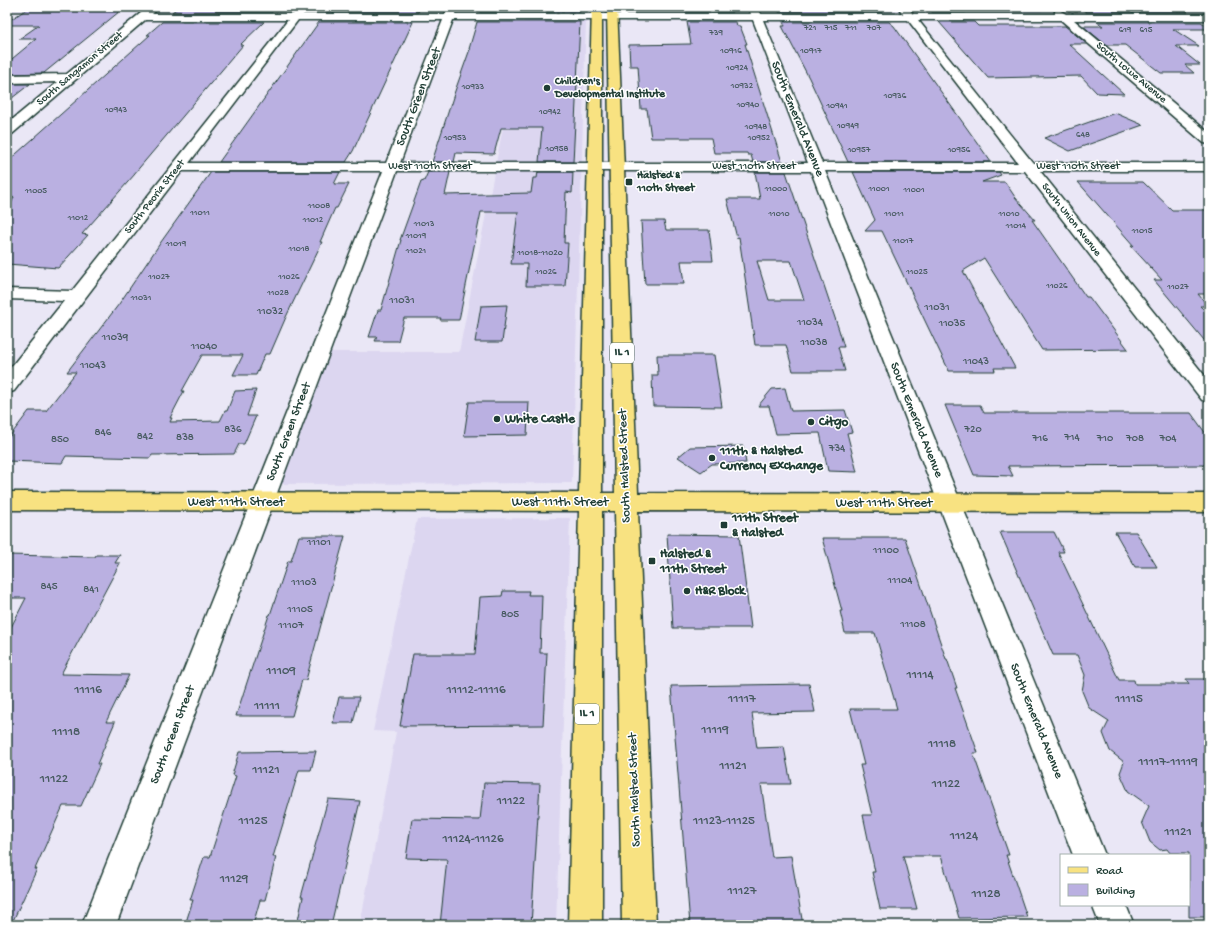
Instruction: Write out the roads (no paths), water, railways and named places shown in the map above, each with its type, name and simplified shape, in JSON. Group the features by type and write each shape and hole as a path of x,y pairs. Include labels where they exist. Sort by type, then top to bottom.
{"main road":[{"name":"IL 1","path":"585,925 597,12"},
{"name":"South Halsted Street","path":"612,12 639,925"},
{"name":"West 111th Street","path":"7,501 1209,503"}],"street":[{"name":"South Sangamon Street","path":"7,131 154,7"},
{"name":"South Lowe Avenue","path":"1052,7 1209,140"},
{"path":"1202,7 1209,11"},
{"path":"141,17 299,12 907,12 1064,17 1209,17"},
{"name":"South Peoria Street","path":"7,386 299,12"},
{"name":"South Green Street","path":"99,925 451,12"},
{"name":"South Emerald Avenue","path":"755,12 1089,854"},
{"name":"South Union Avenue","path":"907,12 1209,395"},
{"path":"7,78 70,78"},
{"name":"West 110th Street","path":"179,166 1209,167"},
{"path":"7,294 77,296"},
{"path":"1109,906 1116,925"}],"place":[{"name":"Children's Developmental Institute","path":"547,88"},
{"name":"Halsted & 110th Street","path":"629,182"},
{"name":"White Castle","path":"497,419"},
{"name":"Citgo","path":"811,422"},
{"name":"111th & Halsted Currency Exchange","path":"712,458"},
{"name":"111th Street & Halsted","path":"724,525"},
{"name":"Halsted & 111th Street","path":"652,561"},
{"name":"H&R Block","path":"687,591"}]}
